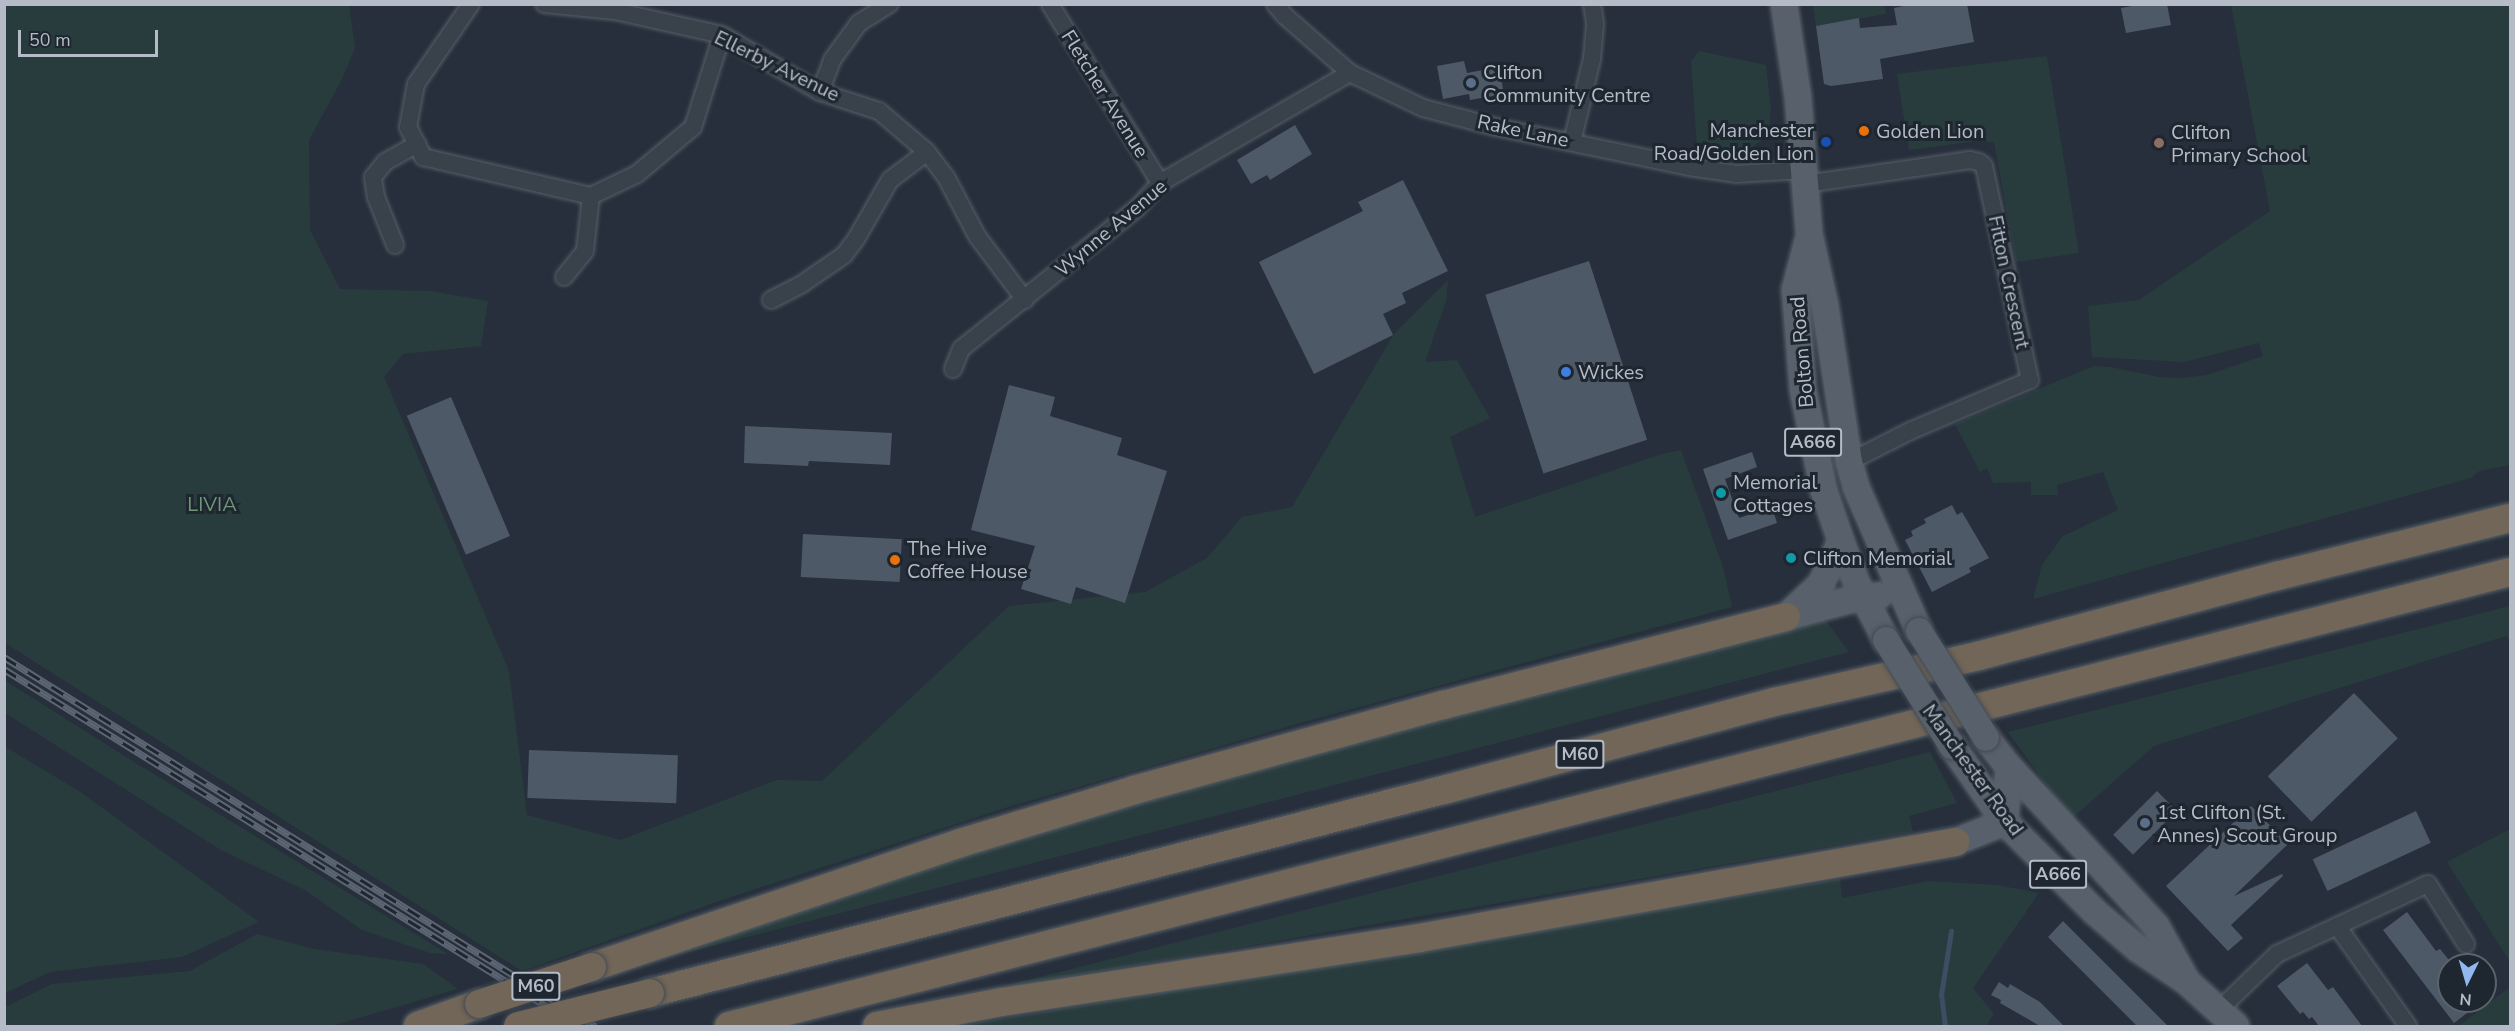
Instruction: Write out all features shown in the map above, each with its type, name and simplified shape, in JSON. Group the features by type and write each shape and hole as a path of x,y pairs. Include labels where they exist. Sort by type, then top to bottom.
{"highway":[{"name":"M60","path":"518,1026 1447,789 1774,702 1978,656 2277,576 2511,518"},
{"path":"729,1026 2511,572"},
{"name":"M60","path":"418,1026 960,843 1134,790 1488,693 1786,617"},
{"path":"877,1026 1002,1002 1419,938 1955,842"}],"main road":[{"name":"Bolton Road","path":"1784,4 1798,98 1809,233 1825,305 1849,462 1856,487 1913,620"},
{"name":"Bolton Road","path":"1809,233 1795,290 1803,390 1814,449 1841,541 1864,598 1886,640"},
{"path":"1786,617 1821,584 1841,541"},
{"path":"1786,617 1879,596 1894,600 1913,620"},
{"name":"Manchester Road","path":"1913,620 1986,738 2009,767 2156,926 2186,981"},
{"name":"Manchester Road","path":"1886,640 1952,746 2006,822 2095,912 2138,949 2186,981 2228,1018"},
{"path":"1955,842 2006,822 2009,767"}],"street":[{"path":"471,4 416,84 408,127 423,157 591,196 637,174 693,127 722,35"},
{"name":"Ellerby Avenue","path":"544,4 615,11 722,35 820,92 879,111 927,152 946,177 977,236 1025,300"},
{"path":"657,20 664,4"},
{"path":"820,92 831,60 859,23 890,4"},
{"name":"Fletcher Avenue","path":"1050,4 1160,183"},
{"name":"Rake Lane","path":"1275,4 1284,16 1350,73 1423,108 1496,127 1662,162 1737,174 1805,177"},
{"path":"1572,142 1592,59 1596,23 1592,4"},
{"name":"Wynne Avenue","path":"953,369 961,349 1137,208 1160,183 1350,73"},
{"path":"395,244 376,197 373,177 385,162 417,144"},
{"path":"771,300 802,284 844,255 856,239 890,180 927,152"},
{"name":"Fitton Crescent","path":"1805,177 1970,160 1984,166 2030,380 1912,430 1849,462"},
{"path":"564,278 585,251 591,196"},
{"path":"2228,1018 2277,954 2428,884 2466,944"},
{"path":"2337,926 2408,1026"}],"green space":[{"name":"LIVIA","path":"4,5 349,5 355,48 342,79 309,140 310,230 340,289 430,291 488,301 481,346 403,354 384,377 509,671 527,815 621,840 777,780 822,781 1009,606 1145,592 1207,558 1242,517 1292,507 1394,334 1448,280 1446,301 1425,362 1457,360 1490,418 1450,437 1475,517 1662,454 1681,450 1723,567 1732,607 1304,722 1005,808 734,896 522,971 5,643"},
{"path":"1813,5 1884,5 1886,14 1816,26"},
{"path":"2231,5 2510,5 2510,465 2479,471 2471,478 2033,599 2042,565 2063,536 2118,510 2103,472 2057,485 2058,495 2031,495 2031,482 1993,483 1987,468 1980,472 1955,424 2094,366 2111,367 2159,377 2181,378 2207,375 2263,356 2259,343 2184,362 2092,357 2088,306 2139,300 2270,211"},
{"path":"1699,51 1766,65 1771,109 1769,126 1762,140 1749,149 1725,156 1700,153 1697,148 1691,61"},
{"path":"2047,56 2079,253 2016,262 1994,142 1977,141 1909,150 1897,74"},
{"path":"2510,606 2510,642 2506,636 2154,746 2071,819 2008,732"},
{"path":"1824,618 1849,652 647,963 938,864 1233,775"},
{"path":"4,680 448,954 430,953 362,930 305,890 221,850 5,713"},
{"path":"4,746 79,791 259,922 182,957 50,972 5,993"},
{"path":"1930,752 1957,803 1909,816 1913,832 984,991"},
{"path":"2510,829 2510,962 2447,862"},
{"path":"1840,879 1842,898 1928,881 1997,885 2039,893 1973,988 1994,1014 1986,1026 959,1026"},
{"path":"257,934 314,949 423,964 458,989 331,1026 5,1026 5,1007 52,984 190,971"},
{"path":"2510,987 2510,1026 2459,1026 2476,1013 2497,1013 2497,997"}],"building":[{"path":"1913,4 1967,4 1974,42 1880,59 1883,79 1831,86 1824,84 1816,26 1859,18 1860,28 1897,25 1894,8"},
{"path":"2142,4 2167,4 2171,25 2126,33 2121,8"},
{"name":"Clifton Community Centre","path":"1464,61 1467,73 1499,67 1504,94 1470,100 1469,94 1443,99 1437,66"},
{"path":"1295,125 1312,154 1270,180 1267,175 1251,184 1237,160"},
{"path":"1403,180 1448,271 1402,293 1406,303 1383,314 1393,335 1314,374 1259,262 1363,211 1358,202"},
{"path":"1589,261 1647,440 1543,473 1485,295"},
{"path":"1009,385 1055,397 1050,416 1122,438 1117,455 1167,471 1125,603 1076,587 1071,604 1021,589 1035,546 971,530"},
{"path":"451,397 510,536 466,555 407,416"},
{"path":"745,426 892,433 890,465 809,461 808,466 744,463"},
{"name":"Memorial Cottages","path":"1752,452 1757,467 1725,479 1739,518 1772,507 1777,523 1728,540 1703,469"},
{"path":"1952,505 1957,515 1962,512 1989,558 1969,568 1971,572 1932,592 1905,540 1913,536 1911,531 1926,523 1924,519"},
{"path":"803,534 902,539 900,582 801,577"},
{"path":"2354,693 2398,738 2311,822 2268,776"},
{"path":"529,750 678,755 676,803 527,798"},
{"name":"1st Clifton (St. Annes) Scout Group","path":"2157,791 2177,811 2133,855 2113,835"},
{"path":"2251,806 2288,844 2234,896 2282,874 2283,876 2231,925 2243,938 2228,951 2166,886"},
{"path":"2416,811 2431,843 2327,891 2313,859"},
{"path":"2407,912 2436,951 2440,949 2443,953 2437,953 2437,1001 2383,930"},
{"path":"2063,921 2168,1026 2137,1026 2048,937"},
{"path":"2307,963 2328,990 2333,987 2362,1026 2319,1026 2312,1017 2309,1019 2303,1012 2300,1014 2277,986"},
{"path":"1999,982 2008,988 2010,984 2040,1002 2064,1026 2040,1026 2000,1003 2001,1000 1991,995"},
{"path":"2446,1013 2467,1013 2454,1023"}],"waterway":[{"path":"1945,1026 1941,995 1951,931"}],"railway":[{"path":"4,657 595,1026"},
{"path":"4,669 578,1026"}],"place":[{"name":"Clifton Community Centre","path":"1471,83"},
{"name":"Golden Lion","path":"1864,131"},
{"name":"Manchester Road/Golden Lion","path":"1826,142"},
{"name":"Clifton Primary School","path":"2159,143"},
{"name":"Wickes","path":"1566,372"},
{"name":"Memorial Cottages","path":"1721,493"},
{"name":"Clifton Memorial","path":"1791,558"},
{"name":"The Hive Coffee House","path":"895,560"},
{"name":"1st Clifton (St. Annes) Scout Group","path":"2145,823"}]}
